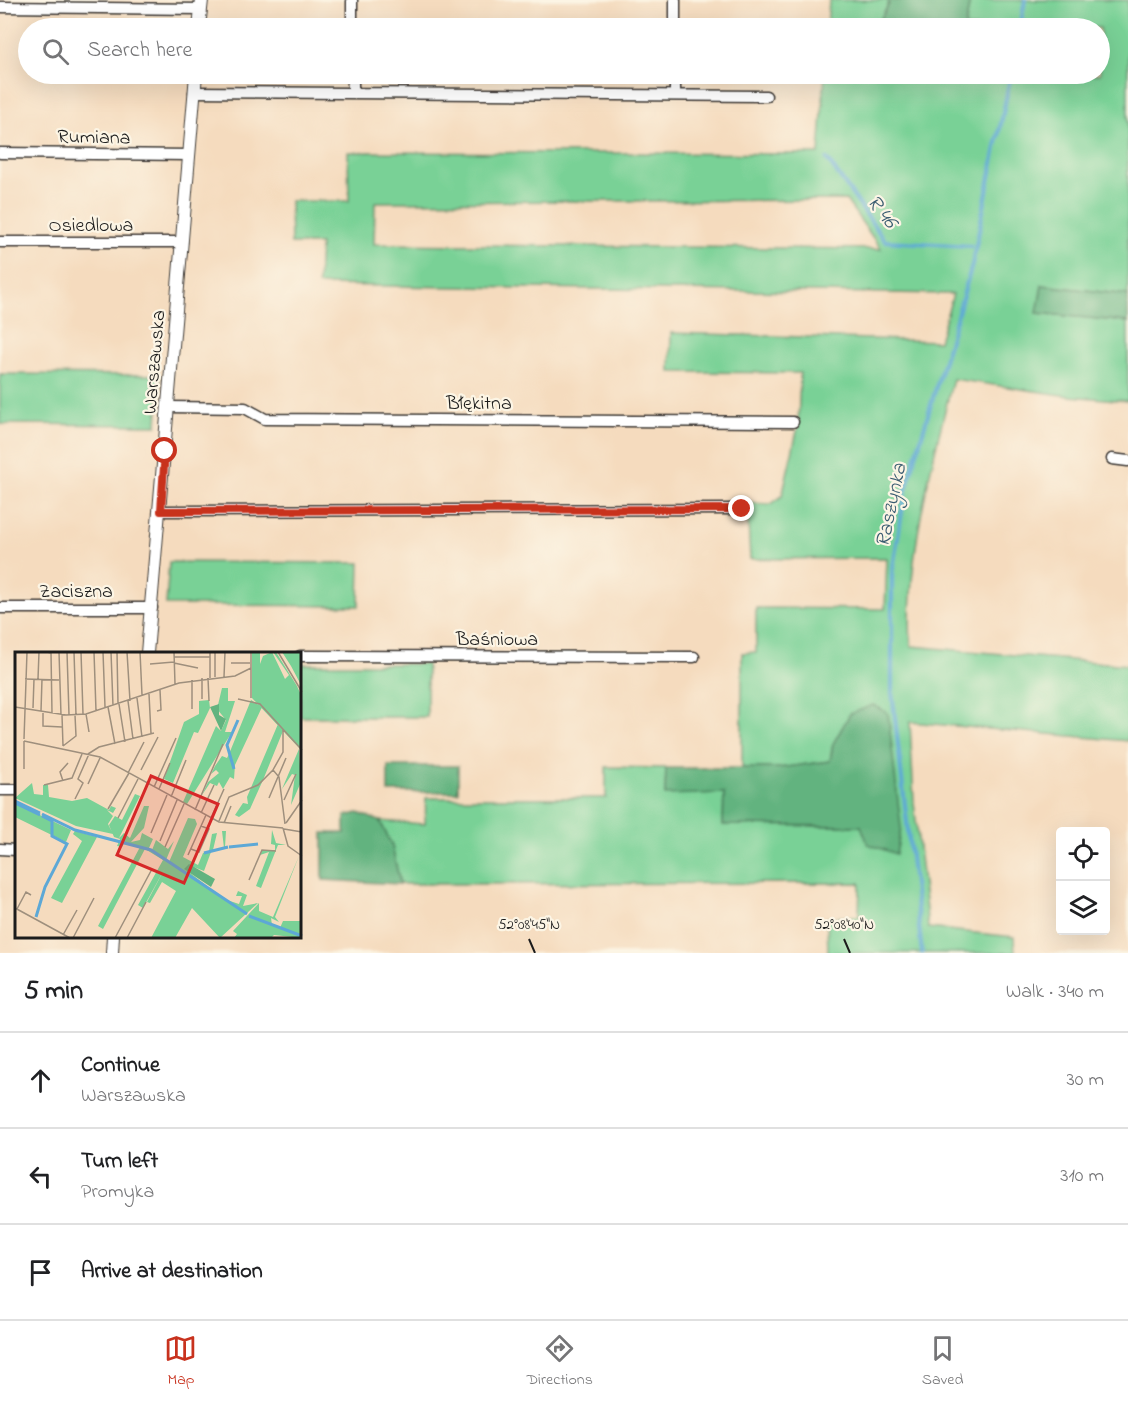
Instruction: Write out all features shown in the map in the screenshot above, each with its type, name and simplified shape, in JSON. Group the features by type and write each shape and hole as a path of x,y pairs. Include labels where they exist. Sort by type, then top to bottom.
{"street":[{"path":"352,0 352,18"},
{"path":"675,0 675,18"},
{"path":"0,7 201,5"},
{"name":"Warszawska","path":"147,652 161,511 195,84"},
{"path":"353,84 353,93"},
{"path":"675,84 675,94"},
{"path":"194,92 766,96"},
{"name":"Rumiana","path":"0,153 189,156"},
{"name":"Osiedlowa","path":"0,242 182,242"},
{"name":"Błękitna","path":"169,407 245,408 265,419 793,422"},
{"path":"1112,459 1128,461"},
{"path":"161,511 742,509"},
{"name":"Zaciszna","path":"0,608 152,608"},
{"name":"Baśniowa","path":"302,656 694,657"},
{"path":"0,849 15,850"},
{"path":"112,953 114,938"}],"green space":[{"path":"829,0 888,0 889,3 881,18 828,18"},
{"path":"888,0 970,0 967,18 881,18 889,4"},
{"path":"970,0 1128,0 1128,295 1042,285 1038,313 1128,322 1128,401 1069,396 953,379 929,477 916,546 910,613 911,646 1128,665 1128,741 910,722 914,802 928,928 1014,937 1015,953 828,953 827,918 859,916 860,883 400,884 392,846 380,821 425,824 426,798 606,798 606,767 666,768 665,794 724,793 723,825 861,826 850,714 833,744 830,761 779,768 742,768 742,653 756,652 756,608 885,609 887,558 750,559 747,503 771,504 782,496 798,427 800,373 670,372 671,333 939,341 953,294 318,285 320,244 291,244 290,201 349,201 348,152 819,154 824,84 1110,84 1110,18 967,18","holes":["846,200 881,249 374,244 375,202"]},
{"path":"1042,285 1128,295 1128,322 1037,313"},
{"path":"0,374 160,375 157,425 0,424"},
{"path":"169,562 360,563 359,606 166,605"},
{"path":"302,664 427,664 427,717 302,717"},
{"path":"873,705 888,713 901,828 896,854 868,844 861,826 723,825 724,793 665,795 666,768 779,768 830,761 833,744 850,714"},
{"path":"388,766 458,766 458,792 388,792"},
{"path":"358,813 380,821 392,846 400,884 323,880 323,833 345,833 345,816"}],"waterway":[{"name":"Raszynka","path":"1022,18 1025,0"},
{"name":"Raszynka","path":"922,953 892,692 892,574 905,493 972,265 1009,84"},
{"name":"R 46","path":"827,159 885,241 971,246"}],"route":[{"path":"165,451 161,511 742,509"}]}
